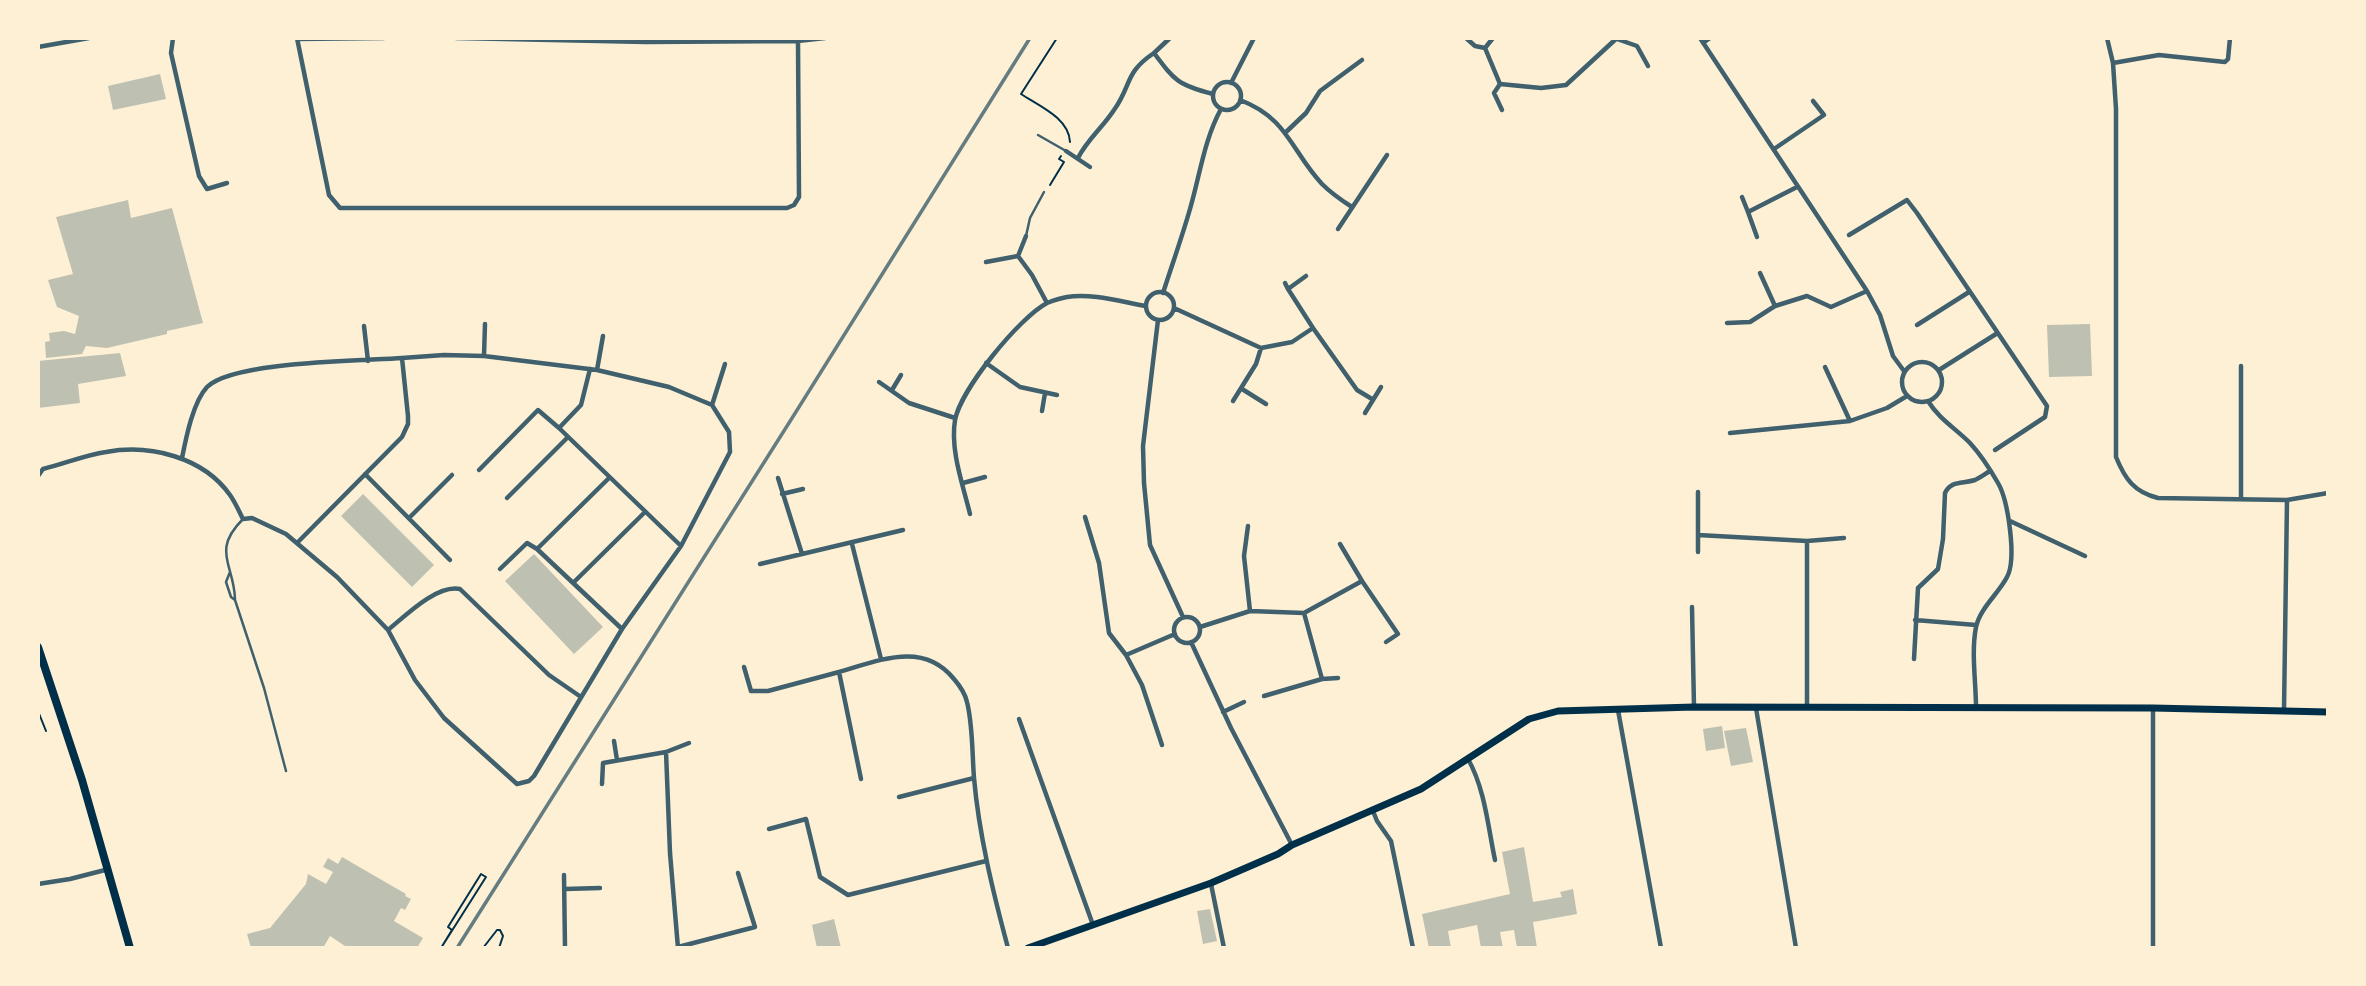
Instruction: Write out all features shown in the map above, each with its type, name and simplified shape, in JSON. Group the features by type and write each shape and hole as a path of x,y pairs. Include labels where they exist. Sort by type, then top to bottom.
{"main road":[{"path":"38,647 109,869 130,947"},
{"path":"1028,947 1211,883 1278,854 1292,845 1435,782 1526,721 1558,710 1694,707 2152,708 2328,712"}],"street":[{"path":"38,47 89,38"},
{"path":"173,38 171,52 198,176 208,189 228,183"},
{"path":"384,38 297,38 329,195 340,208 787,208 794,205 799,197 797,41"},
{"path":"456,38 646,42 797,41 825,38"},
{"path":"1077,158 1116,108 1131,74 1140,62 1170,38"},
{"path":"1231,83 1254,38"},
{"path":"1466,38 1475,46 1485,48"},
{"path":"1485,48 1493,38"},
{"path":"1710,38 1701,41 1867,291 1880,314 1893,356 1904,372"},
{"path":"2106,38 2113,63 2116,109 2116,457 2123,476 2144,495 2158,498 2287,500 2328,493"},
{"path":"2113,63 2159,55 2225,62 2228,59 2230,38"},
{"path":"1500,84 1541,88 1566,85 1617,39 1637,46 1648,66"},
{"path":"1485,48 1500,84"},
{"path":"1154,53 1174,79 1187,88 1213,94"},
{"path":"1285,132 1306,113 1320,91 1362,60"},
{"path":"1231,83 1219,85 1213,94 1214,102 1220,108 1231,109 1240,100"},
{"path":"1231,83 1238,89 1240,100"},
{"path":"1500,84 1494,93 1502,110"},
{"path":"1240,100 1266,112 1285,132 1320,182 1333,195 1352,207"},
{"path":"1774,149 1824,115 1813,101"},
{"path":"1163,293 1191,208 1204,150 1220,108"},
{"path":"1065,151 1090,167"},
{"path":"1338,229 1387,155"},
{"path":"1748,212 1797,187"},
{"path":"1742,197 1757,237"},
{"path":"1849,235 1907,200 2047,406 2045,417 1995,450"},
{"path":"1018,256 1026,236"},
{"path":"986,262 1018,256"},
{"path":"1018,256 1047,303"},
{"path":"1760,273 1775,306"},
{"path":"1288,289 1306,276"},
{"path":"1284,283 1357,390 1372,399"},
{"path":"1727,323 1750,322 1775,306 1807,296 1831,307 1867,291"},
{"path":"1917,325 1969,292"},
{"path":"1163,293 1171,297 1174,308 1167,318 1158,320 1149,314 1146,306 1150,297 1163,293"},
{"path":"970,514 955,449 955,418 986,363 1032,313 1047,303 1081,296 1146,306"},
{"path":"1174,308 1261,348 1292,342 1313,328"},
{"path":"1158,320 1143,446 1144,483 1150,545 1183,617"},
{"path":"484,356 485,324"},
{"path":"364,326 368,360"},
{"path":"1939,370 1996,334"},
{"path":"559,428 580,405 594,370 603,336"},
{"path":"1233,401 1256,364 1261,348"},
{"path":"38,476 41,468 100,453 132,449 181,458 203,470 230,494 243,519 252,518 298,542 337,577 388,630 415,680 444,718 517,783 529,781 534,776 622,629 681,546 730,452 729,432 712,405 669,387 594,370 484,356 444,355 307,362 226,375 209,385 197,400 181,458"},
{"path":"298,542 402,437 408,424 402,358"},
{"path":"1921,361 1934,365 1941,376 1938,394 1928,401 1917,402 1907,396 1901,384 1904,372 1908,366 1921,361"},
{"path":"712,405 725,363"},
{"path":"986,363 1020,387 1057,395"},
{"path":"2241,366 2241,499"},
{"path":"1825,367 1850,421"},
{"path":"892,390 901,375"},
{"path":"879,382 909,403 955,418"},
{"path":"1365,413 1381,387"},
{"path":"1242,389 1266,404"},
{"path":"1042,411 1045,393"},
{"path":"1730,433 1850,421 1886,408 1907,396"},
{"path":"1928,401 1937,415 1971,444 1990,471 2000,486 2010,521 2009,575 1976,625 1976,709"},
{"path":"479,470 538,410 681,546"},
{"path":"507,498 568,437"},
{"path":"1914,659 1918,588 1938,569 1943,539 1945,493 1948,486 1974,480 1990,471"},
{"path":"365,474 450,560"},
{"path":"409,518 452,475"},
{"path":"962,483 985,477"},
{"path":"537,549 609,478"},
{"path":"778,478 802,554"},
{"path":"782,494 803,489"},
{"path":"1698,492 1698,552"},
{"path":"2284,711 2287,500"},
{"path":"573,583 645,512"},
{"path":"1085,517 1099,563 1109,633 1142,685 1161,745"},
{"path":"2010,521 2085,556"},
{"path":"1248,526 1244,556 1250,611"},
{"path":"760,564 903,530"},
{"path":"1698,535 1807,541 1844,538"},
{"path":"1807,541 1807,708"},
{"path":"500,569 527,544 537,549 622,629"},
{"path":"852,544 881,659"},
{"path":"1340,544 1398,634 1386,642"},
{"path":"1200,627 1250,611 1304,613 1362,581"},
{"path":"388,630 435,594 445,589 460,589 549,674 581,697"},
{"path":"1692,607 1694,707"},
{"path":"1304,613 1322,679"},
{"path":"1183,617 1192,618 1200,627"},
{"path":"1183,617 1175,626 1175,634 1182,642 1191,642 1198,637 1200,627"},
{"path":"1915,620 1976,625"},
{"path":"1126,656 1175,634"},
{"path":"1191,642 1223,712 1292,845"},
{"path":"744,667 751,691 768,691 881,659 912,655 945,667 962,688 967,703 977,811 986,861 1008,947"},
{"path":"839,673 861,779"},
{"path":"1264,696 1322,679 1338,678"},
{"path":"1223,712 1244,702"},
{"path":"1756,708 1796,947"},
{"path":"2152,708 2153,947"},
{"path":"1618,709 1661,947"},
{"path":"1019,719 1093,925"},
{"path":"614,741 617,760"},
{"path":"602,784 603,763 666,752 689,743"},
{"path":"666,752 670,853 678,947 755,927 738,873"},
{"path":"1468,759 1482,800 1495,860"},
{"path":"899,797 974,778"},
{"path":"1373,810 1391,841 1413,947"},
{"path":"769,829 806,820 820,877 848,895 986,861"},
{"path":"38,884 109,869"},
{"path":"564,875 565,947"},
{"path":"1211,883 1224,947"},
{"path":"565,889 600,888"}],"lane":[{"path":"1038,135 1065,151"},
{"path":"1026,236 1030,218 1044,192"},
{"path":"243,519 234,528 225,555 233,579 235,600 264,688 286,772"},
{"path":"230,572 226,582 231,597 235,600"}],"path":[{"path":"1044,192 1064,162 1059,159 1070,141 1069,134 1057,117 1021,94 1057,38"},
{"path":"38,711 46,731"},
{"path":"441,947 452,930 448,927 481,874 486,877 441,947"},
{"path":"483,947 497,930 500,930 503,936 499,947"}],"building":[{"path":"160,74 166,99 113,110 108,86"},
{"path":"128,200 131,218 172,208 203,323 107,348 86,346 82,354 46,358 45,342 50,341 49,333 64,331 75,334 79,316 57,307 48,280 73,274 56,217"},
{"path":"2090,324 2092,376 2049,377 2047,325"},
{"path":"120,353 126,376 78,384 80,403 38,408 38,361"},
{"path":"363,494 434,565 412,587 341,516"},
{"path":"534,554 603,627 574,654 505,581"},
{"path":"1722,726 1725,748 1706,751 1703,729"},
{"path":"1746,728 1753,762 1731,766 1724,731"},
{"path":"1524,847 1533,902 1562,897 1560,892 1573,889 1577,914 1533,922 1537,948 1517,948 1514,930 1500,932 1503,948 1481,948 1477,925 1448,931 1451,948 1429,948 1422,914 1510,894 1502,852"},
{"path":"342,857 411,899 405,910 401,908 394,921 423,938 417,948 348,948 330,936 323,948 251,948 247,934 270,928 306,884 308,874 326,884 333,872 323,867 328,858 338,864"},
{"path":"1210,909 1217,941 1203,944 1197,911"},
{"path":"834,919 841,948 817,948 812,925"}],"railway":[{"path":"457,948 1030,38"}]}
